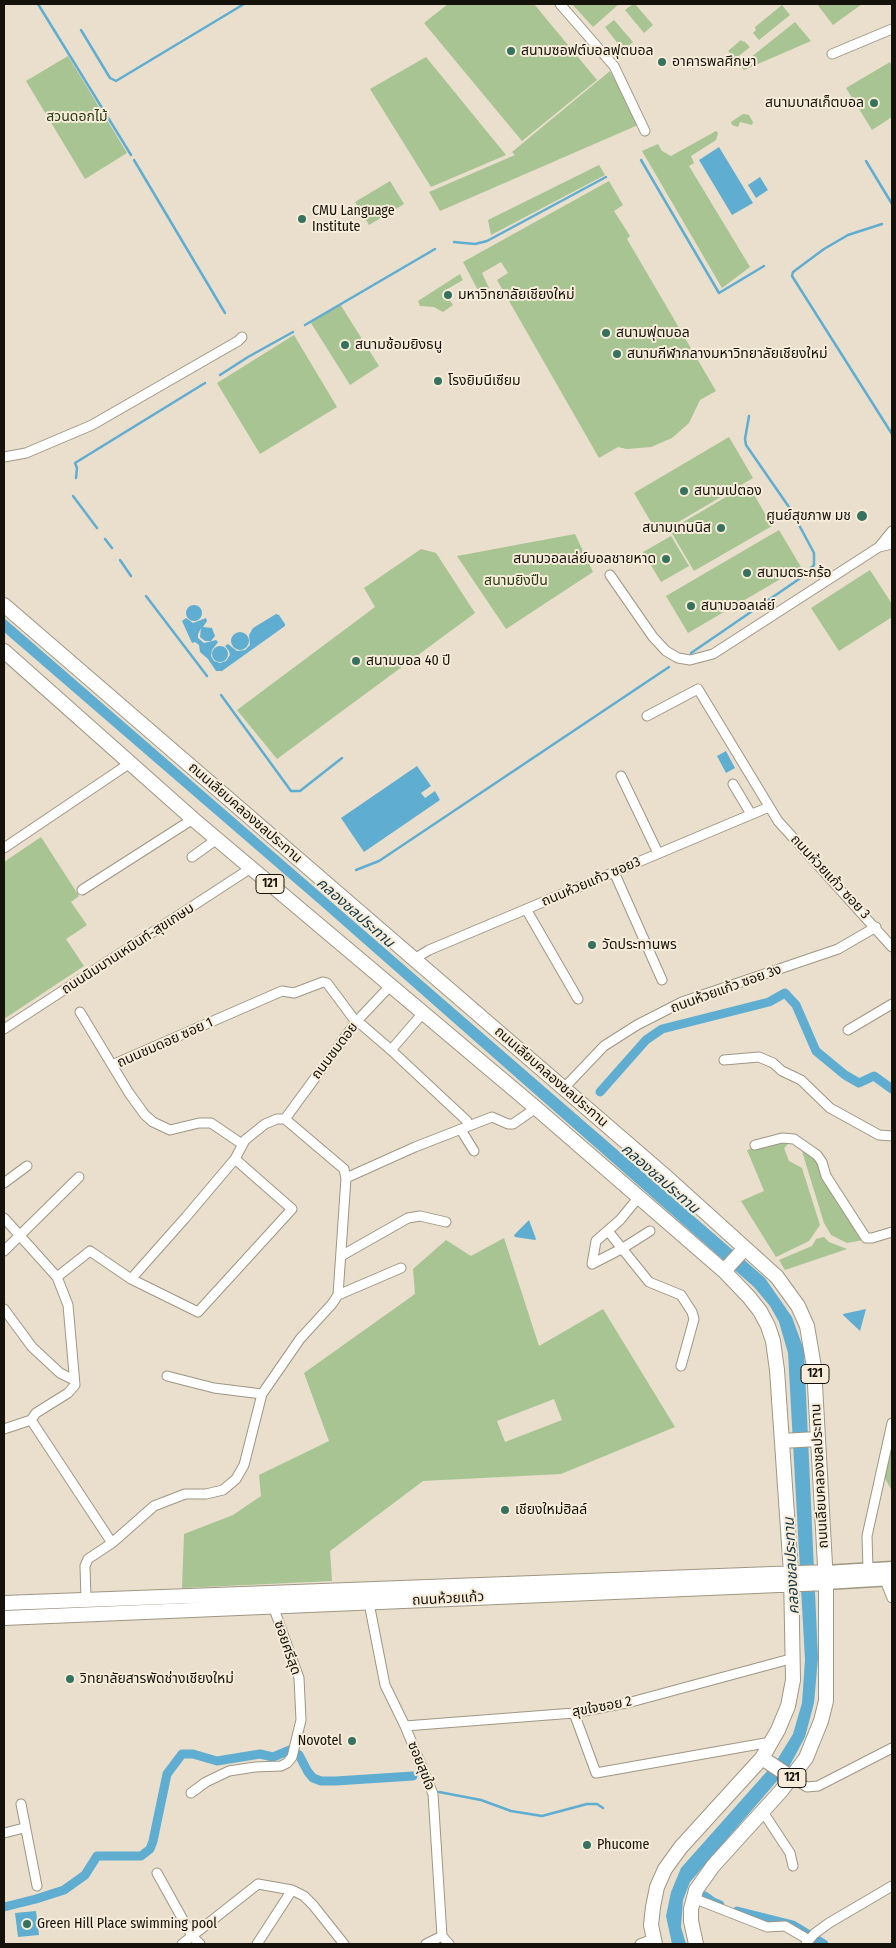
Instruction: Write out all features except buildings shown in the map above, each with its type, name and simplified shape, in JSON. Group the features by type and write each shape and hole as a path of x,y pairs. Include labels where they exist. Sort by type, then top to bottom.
{"main road":[{"name":"ถนนเลียบคลองชลประทาน","path":"4,604 564,1088 743,1250 777,1276 798,1306 807,1326 814,1367 814,1440 826,1577 826,1700 815,1740 806,1758 792,1778 703,1878 693,1898 690,1921 696,1944"},
{"name":"121","path":"4,651 193,819 536,1108 638,1198 726,1269 760,1311 768,1326 777,1362 786,1441 794,1658 793,1680 788,1706 762,1758 681,1847 665,1869 657,1887 653,1908 651,1925 654,1942"},
{"path":"726,1269 743,1250"},
{"path":"786,1441 814,1440"},
{"name":"ถนนห้วยแก้ว","path":"826,1577 892,1568"},
{"name":"ถนนห้วยแก้ว","path":"4,1603 369,1596 826,1577 889,1579"},
{"name":"ถนนห้วยแก้ว","path":"4,1618 273,1606 369,1596"},
{"path":"86,1600 86,1614"},
{"path":"762,1758 792,1778"}],"street":[{"path":"560,4 614,66 645,131"},
{"path":"832,54 892,29"},
{"path":"4,451 24,448 85,426 243,336 238,341 92,425 26,453 4,457"},
{"path":"610,575 653,637 666,651 678,658 690,660 713,654 879,547 892,531"},
{"path":"879,547 892,544"},
{"name":"ถนนห้วยแก้ว ซอย 3","path":"647,716 698,689 778,821 876,927 892,947"},
{"path":"4,848 130,763"},
{"path":"621,776 658,854"},
{"path":"733,784 752,814"},
{"name":"ถนนห้วยแก้ว ซอย3","path":"414,959 429,950 769,807"},
{"path":"82,890 193,819"},
{"path":"192,856 217,839"},
{"name":"ถนนนิมมานเหมินท์-สุขเกษม","path":"4,1029 251,868"},
{"path":"614,872 662,980"},
{"path":"526,909 578,999"},
{"name":"ถนนห้วยแก้ว ซอย 3ง","path":"564,1088 604,1046 637,1025 682,1002 838,949 876,927"},
{"name":"ถนนชมดอย ซอย 1","path":"242,1144 211,1123 200,1123 170,1130 153,1122 134,1101 112,1065 282,991 294,993 323,982 327,983 359,1024"},
{"name":"ถนนชมดอย","path":"285,1119 390,986"},
{"path":"848,1030 892,1004"},
{"path":"80,1012 112,1065"},
{"path":"391,1050 423,1013"},
{"path":"359,1024 391,1050 468,1121"},
{"path":"724,1060 759,1058 772,1063 782,1071 800,1080 830,1108 879,1135 892,1136"},
{"path":"346,1178 415,1147 492,1117 508,1124 513,1124 536,1108"},
{"path":"86,1600 85,1566 88,1559 112,1542 154,1506 185,1494 206,1494 223,1490 236,1479 244,1465 262,1394 300,1339 338,1295 346,1178 344,1169 285,1119 277,1119 265,1124 242,1144 235,1159 131,1279"},
{"path":"460,1130 474,1151"},
{"path":"755,1145 782,1138 794,1139 817,1155 822,1162 826,1176 866,1238 892,1232"},
{"path":"57,1276 90,1251 131,1279 198,1312 292,1209 235,1159"},
{"path":"4,1183 27,1166"},
{"path":"4,1251 79,1177"},
{"path":"638,1198 629,1210 596,1241 592,1264 650,1231"},
{"path":"340,1256 408,1218 420,1216 446,1222"},
{"path":"4,1218 18,1236 57,1276 68,1305 75,1385 68,1393 36,1413 31,1420 4,1429"},
{"path":"608,1231 649,1282 681,1295 692,1312 694,1319 681,1366"},
{"path":"338,1295 400,1268"},
{"path":"4,1309 32,1347 60,1373 74,1380"},
{"path":"167,1376 214,1388 262,1394"},
{"path":"31,1420 112,1542"},
{"path":"868,1570 867,1536 892,1423"},
{"path":"889,1579 892,1598"},
{"name":"ซอยสุขใจ","path":"369,1596 385,1685 405,1726 433,1794 442,1936"},
{"name":"ซอยศรีสุด","path":"191,1793 206,1782 229,1771 281,1766 287,1763 293,1753 301,1720 299,1678 273,1606"},
{"name":"สุขใจซอย 2","path":"405,1726 574,1713 631,1702 794,1658"},
{"path":"574,1713 596,1773 771,1742"},
{"path":"792,1778 807,1787 818,1786 892,1748"},
{"path":"20,1804 37,1886"},
{"path":"762,1812 790,1853 794,1866"},
{"path":"4,1833 24,1828"},
{"path":"158,1873 192,1936 200,1944"},
{"path":"182,1944 258,1884 292,1890 304,1896 313,1904 344,1944"},
{"path":"693,1898 767,1926 785,1926 810,1940 829,1923 892,1886"},
{"path":"257,1944 292,1890"},
{"path":"426,1944 442,1936 449,1944"},
{"path":"640,1944 654,1942"}],"green space":[{"name":"สนามซอฟต์บอลฟุตบอล","path":"448,4 534,4 597,80 522,141 424,23"},
{"path":"572,4 619,4 593,27"},
{"path":"633,4 653,25 644,33 625,10"},
{"path":"817,4 862,4 833,25"},
{"path":"782,5 790,15 759,40 753,33 756,30 755,27"},
{"path":"614,20 633,42 623,50 605,27"},
{"path":"795,22 811,41 744,70 740,66"},
{"path":"741,40 750,47 735,59 728,51"},
{"name":"สวนดอกไม้","path":"68,56 127,153 85,179 26,81"},
{"path":"426,57 506,155 431,187 370,89"},
{"name":"สนามบาสเก็ตบอล","path":"890,62 892,66 892,117 872,130 846,88"},
{"path":"610,71 638,125 440,211 429,192 515,155 512,152"},
{"path":"743,114 749,115 753,122 752,125 740,122 738,127 732,125 731,122"},
{"path":"716,131 718,133 716,140 691,156 694,163 689,166 750,267 722,288 642,151 658,144 662,151 671,156"},
{"path":"599,165 605,175 491,235 488,220"},
{"path":"390,181 404,204 369,225 355,202"},
{"name":"สนามกีฬากลางมหาวิทยาลัยเชียงใหม่","path":"609,181 623,205 614,211 630,236 627,239 716,391 700,400 689,423 672,438 651,447 627,449 618,447 599,458 497,280 508,273 501,262 482,273 489,288 480,294 463,262"},
{"path":"460,274 463,280 444,291 453,305 443,312 434,307 420,306 418,301"},
{"name":"สนามซ้อมยิงธนู","path":"340,304 379,366 350,385 311,323"},
{"path":"294,335 337,407 260,454 217,383"},
{"name":"สนามเปตอง","path":"729,437 753,478 658,534 634,493"},
{"name":"สนามเทนนิส","path":"748,484 772,526 694,571 670,530"},
{"name":"สนามตระกร้อ","path":"779,530 801,567 688,633 666,596"},
{"name":"สนามยิงปืน","path":"575,534 593,572 506,629 457,556"},
{"name":"สนามวอลเล่ย์บอลชายหาด","path":"671,536 689,566 661,582 643,552"},
{"name":"สนามบอล 40 ปี","path":"421,549 436,553 475,613 277,759 237,710 375,607 364,588"},
{"path":"870,570 892,604 892,617 839,651 811,608"},
{"path":"41,837 79,896 71,902 87,925 66,939 84,966 4,1019 4,862"},
{"path":"783,1140 790,1142 784,1148 789,1161 802,1168 820,1225 809,1241 776,1257 741,1201 764,1191 747,1150"},
{"path":"801,1148 819,1162 822,1179 863,1240 847,1243 831,1235 824,1223"},
{"path":"824,1237 829,1242 847,1249 785,1270 779,1260 812,1246 816,1239"},
{"path":"504,1238 539,1346 603,1309 675,1427 561,1474 423,1481 330,1551 332,1581 182,1588 184,1534 233,1515 261,1496 259,1475 329,1441 304,1373 415,1294 413,1269 446,1240 471,1256","holes":["554,1399 562,1420 505,1442 497,1421"]},
{"path":"892,1439 892,1491 883,1475"}],"water":[{"path":"719,147 753,203 732,215 699,160"},
{"path":"760,177 768,190 756,198 748,185"},
{"path":"194,605 200,607 202,613 200,619 194,621 188,619 186,613 188,607"},
{"path":"276,614 279,615 285,626 222,671 216,671 208,659 200,652 199,645 195,642 192,643 182,621 186,618 193,623 206,618 207,621 203,627 212,628 215,636 211,641 205,641 200,637 201,628 198,638 204,643 216,640 218,642 212,650 211,656 214,661 220,663 226,661 230,655 225,646 228,644 237,651 245,650 250,645 249,635 253,628"},
{"path":"4,618 765,1278 792,1317 804,1350 818,1658 814,1703 805,1737 789,1767 690,1882 683,1900 681,1927 686,1944 672,1944 666,1916 671,1892 681,1868 777,1760 793,1734 802,1703 805,1660 788,1353 779,1322 770,1306 754,1287 319,904 4,632"},
{"path":"236,632 244,632 249,637 247,648 236,650 231,645 231,637"},
{"path":"217,646 223,646 228,651 226,660 217,662 212,657 212,651"},
{"path":"726,751 735,768 726,773 717,756"},
{"path":"417,766 431,786 421,793 425,798 435,791 440,800 364,852 341,818"},
{"path":"529,1220 536,1239 515,1237 514,1235"},
{"path":"866,1309 860,1331 843,1315 843,1314"},
{"name":"Green Hill Place swimming pool","path":"36,1911 39,1935 18,1937 15,1913"}],"waterway":[{"path":"38,4 131,155"},
{"path":"81,30 110,78 116,81 244,4"},
{"path":"134,160 225,313"},
{"path":"641,160 719,293 764,266"},
{"path":"866,161 892,204"},
{"path":"454,242 475,244 487,241 606,177"},
{"path":"882,224 848,235 824,249 793,272 792,276 892,434"},
{"path":"305,325 435,249"},
{"path":"220,375 293,332"},
{"path":"76,478 77,468 75,463 205,383"},
{"path":"691,653 802,577 814,565 814,553 791,510 746,445 745,439 749,416"},
{"path":"73,496 97,528"},
{"path":"105,539 112,548"},
{"path":"120,560 131,576"},
{"path":"146,596 207,676"},
{"path":"356,870 379,861 669,667"},
{"path":"221,695 291,791 300,791 342,758"},
{"path":"600,1092 646,1040 662,1029 769,1002 785,993 796,1005 816,1051 845,1075 859,1083 874,1076 892,1089"},
{"path":"4,1907 64,1890 85,1875 97,1856 141,1856 150,1849 167,1774 182,1754 193,1754 217,1761 260,1754 273,1757 290,1750 299,1755 313,1778 321,1781 413,1776"},
{"path":"439,1792 481,1800 511,1811 542,1816 587,1804 597,1804 603,1808"},
{"path":"705,1896 720,1905"},
{"path":"737,1911 793,1925 824,1944"}],"place":[{"name":"สนามซอฟต์บอลฟุตบอล","path":"511,51"},
{"name":"อาคารพลศึกษา","path":"662,62"},
{"name":"สนามบาสเก็ตบอล","path":"874,103"},
{"name":"CMU Language Institute","path":"302,219"},
{"name":"มหาวิทยาลัยเชียงใหม่","path":"448,295"},
{"name":"สนามฟุตบอล","path":"606,333"},
{"name":"สนามซ้อมยิงธนู","path":"345,345"},
{"name":"สนามกีฬากลางมหาวิทยาลัยเชียงใหม่","path":"617,354"},
{"name":"โรงยิมนีเซียม","path":"438,381"},
{"name":"สนามเปตอง","path":"684,491"},
{"name":"ศูนย์สุขภาพ มช","path":"862,516"},
{"name":"สนามเทนนิส","path":"721,528"},
{"name":"สนามวอลเล่ย์บอลชายหาด","path":"666,559"},
{"name":"สนามตระกร้อ","path":"747,573"},
{"name":"สนามวอลเล่ย์","path":"691,606"},
{"name":"สนามบอล 40 ปี","path":"356,661"},
{"name":"วัดประทานพร","path":"592,945"},
{"name":"เชียงใหม่ฮิลล์","path":"505,1510"},
{"name":"วิทยาลัยสารพัดช่างเชียงใหม่","path":"70,1679"},
{"name":"Novotel","path":"352,1741"},
{"name":"Phucome","path":"587,1845"},
{"name":"Green Hill Place swimming pool","path":"27,1924"}],"water label":[{"name":"คลองชลประทาน","path":"355,913"},
{"name":"คลองชลประทาน","path":"660,1179"},
{"name":"คลองชลประทาน","path":"792,1566"}]}
